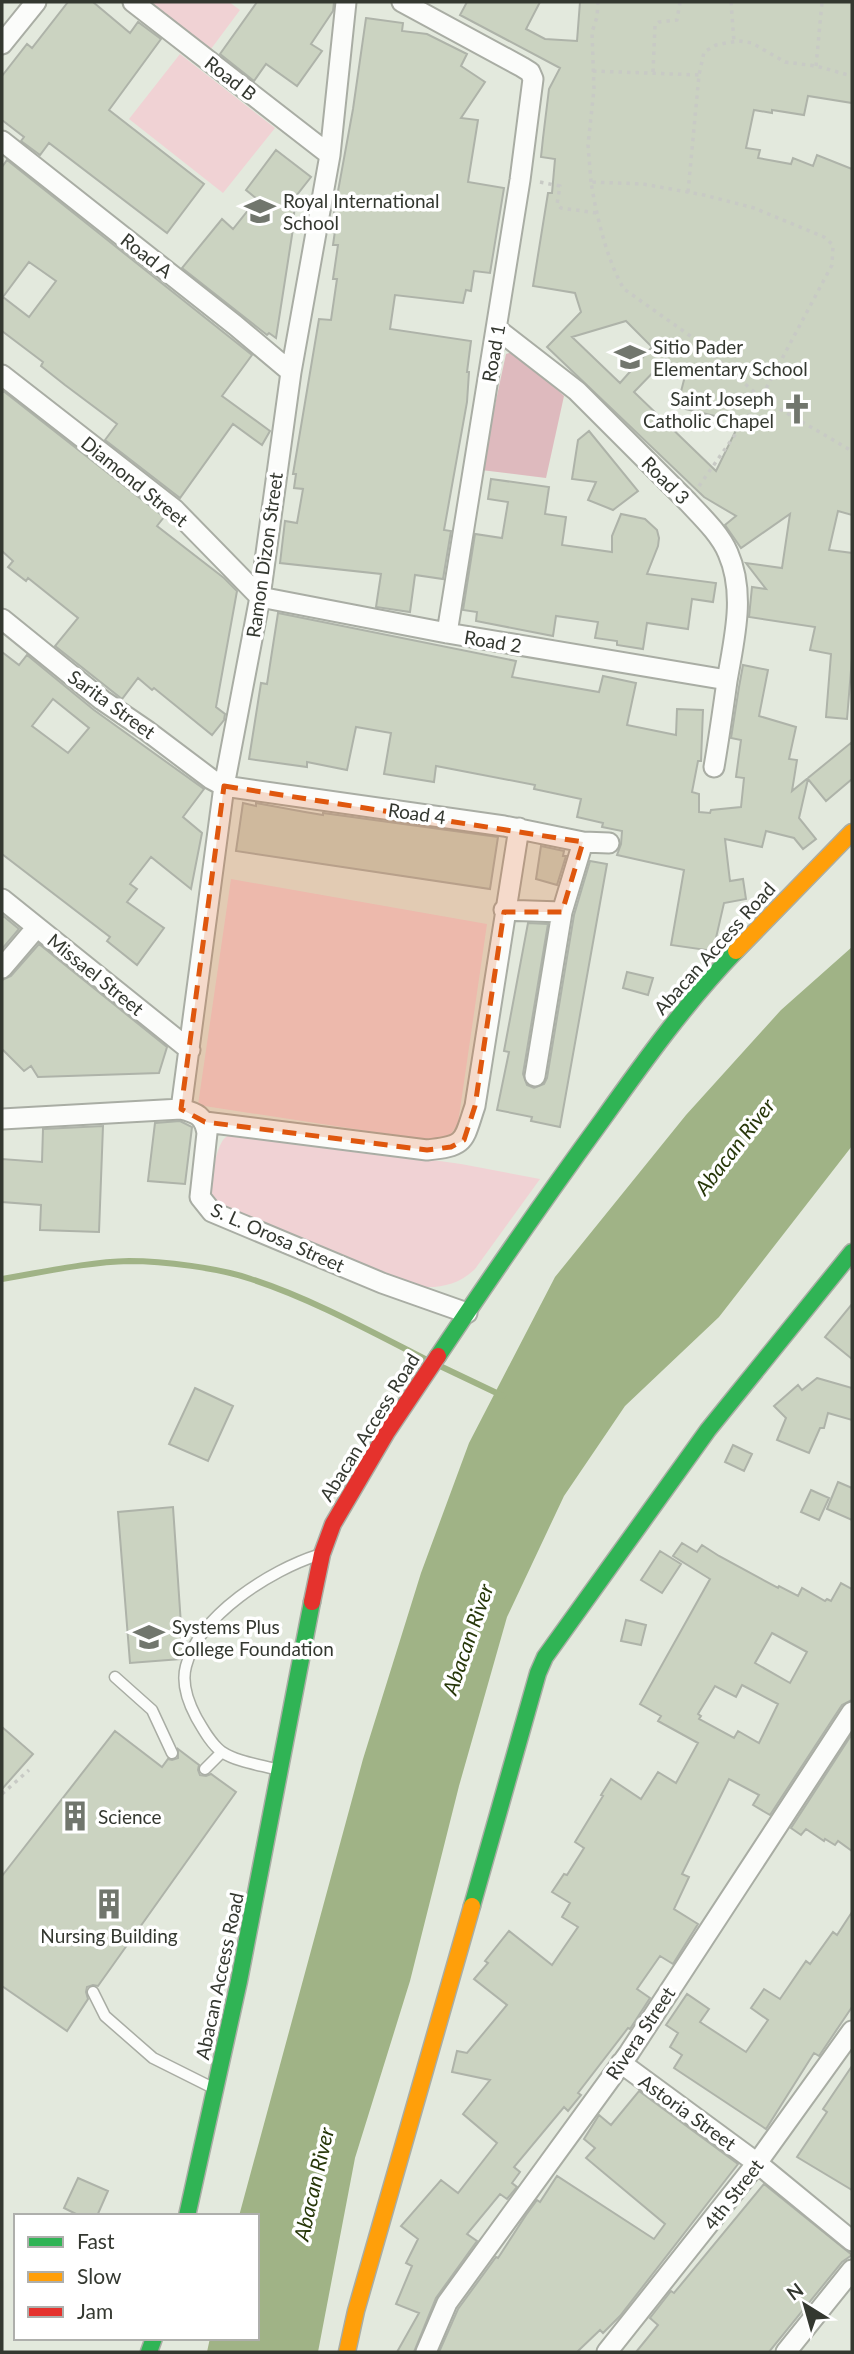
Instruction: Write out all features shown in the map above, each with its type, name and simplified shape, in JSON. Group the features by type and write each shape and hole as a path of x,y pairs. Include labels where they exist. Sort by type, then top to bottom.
{"street":[{"path":"2,44 36,2"},
{"name":"Road B","path":"132,2 330,155"},
{"name":"Ramon Dizon Street","path":"181,1109 224,786 260,597 291,372 330,155 346,2"},
{"name":"Road 1","path":"402,2 530,72 533,79 497,329 471,474 447,634"},
{"name":"Road A","path":"2,141 291,372"},
{"name":"Road 3","path":"497,329 577,391 706,521 727,550 735,571 736,625 714,767"},
{"name":"Diamond Street","path":"2,375 174,509 260,597"},
{"name":"Road 2","path":"260,597 447,634 727,680"},
{"name":"Sarita Street","path":"2,619 102,700 224,786"},
{"name":"Road 4","path":"224,786 519,828 583,842 609,843"},
{"path":"2,1119 181,1109 194,1112 205,1122 427,1150 451,1147 464,1140 475,1106 519,828"},
{"name":"Abacan Access Road","path":"187,2214 217,2090 322,1554 333,1524 387,1432 520,1233 658,1043 701,988 852,832"},
{"path":"535,1076 562,912 583,842"},
{"name":"Missael Street","path":"2,898 190,1050"},
{"path":"504,910 562,912"},
{"path":"2,968 37,927"},
{"name":"S. L. Orosa Street","path":"205,1122 200,1197 212,1212 382,1283 467,1313"},
{"path":"347,2352 363,2284 538,1673 545,1657 708,1430 852,1252"},
{"name":"Rivera Street","path":"426,2352 447,2303 621,2063 852,1712"},
{"name":"4th Street","path":"607,2352 757,2163 852,2031"},
{"name":"Astoria Street","path":"621,2063 757,2163 852,2241"},
{"path":"786,2352 852,2270"}],"lane":[{"path":"281,1771 222,1752 205,1732 191,1707 184,1686 185,1667 195,1643 211,1622 252,1589 294,1563 322,1554"},
{"path":"115,1677 152,1710 172,1753"},
{"path":"205,1769 222,1752"},
{"path":"93,1992 105,2016 153,2057 217,2090"}],"path":[{"path":"598,2 592,32 593,71 588,145 597,213 618,281 624,289 696,340 761,398 852,451"},
{"path":"653,72 655,26 659,22 677,20 680,2"},
{"path":"731,2 734,42"},
{"path":"816,66 822,2"},
{"path":"688,192 701,58 705,52 716,45 752,43 790,63 816,66 852,76"},
{"path":"593,71 699,75"},
{"path":"520,180 558,185 558,207 597,213"},
{"path":"591,182 643,184 754,208 824,237 833,244 832,265 761,398 688,502"},
{"path":"2,1794 29,1770"}],"highlighted area":[{"path":"224,786 583,842 562,912 504,912 475,1106 464,1140 451,1147 427,1150 205,1122 181,1109"}],"shaded area":[{"path":"149,2 229,2 240,10 211,49"},
{"path":"180,54 275,128 223,193 129,119"},
{"path":"516,351 564,396 546,478 481,470 506,354"},
{"path":"231,879 487,924 458,1123 448,1139 437,1142 198,1105"},
{"path":"239,1133 461,1164 540,1179 475,1269 467,1276 442,1286 404,1285 215,1203 212,1181 217,1153 225,1138"}],"water":[{"name":"Abacan River","path":"852,947 852,1146 719,1317 625,1406 564,1496 507,1617 459,1786 410,1981 355,2158 318,2352 207,2352 210,2340 259,2340 259,2214 240,2214 363,1759 421,1573 469,1443 555,1277 686,1115 781,1010"}],"building":[{"path":"68,2 93,2 130,33 138,22 161,39 109,110 204,184 167,233 49,143 40,155 21,141 24,137 2,120 2,76 27,44 32,48"},
{"path":"257,2 334,2 333,11 311,44 322,51 297,86 266,64 254,81 220,54"},
{"path":"467,2 540,2 526,29 545,39 577,41 580,2 852,2 852,103 808,96 804,115 754,110 746,148 760,150 758,158 791,164 793,158 813,166 817,155 852,169 852,515 838,511 829,550 852,553 852,658 847,719 826,717 831,654 810,650 815,627 749,617 752,587 766,589 746,563 782,568 790,514 741,548 725,525 736,516 704,497 547,347 581,312 575,293 533,286 548,193 552,193 555,159 541,157 549,89 560,68 460,15","holes":["626,321 652,347 620,383 572,337","666,359 685,376 677,407 740,422 716,471 634,392"]},
{"path":"366,18 403,23 402,31 427,34 467,54 461,66 485,82 461,118 478,120 468,182 504,188 490,273 474,271 471,291 466,290 463,303 395,295 390,329 471,341 467,402 444,530 451,531 443,579 415,575 410,612 376,607 381,574 280,563 285,521 297,523 303,489 294,488 296,474 293,474 319,319 331,320 337,279 333,279 338,245 333,245 336,224 332,224"},
{"name":"Royal International School","path":"276,150 311,177 293,200 293,229 276,338 269,333 267,335 182,268 222,219 233,229 257,199 246,190"},
{"path":"7,160 252,355 222,396 270,431 262,445 233,424 180,498 105,440 117,424 41,366 43,362 2,331 2,167","holes":["29,262 56,281 29,317 3,297"]},
{"path":"2,390 164,517 157,526 237,591 216,707 225,714 224,720 212,735 138,678 122,699 55,646 78,618 28,578 26,581 8,567 13,561 2,551"},
{"path":"589,431 638,491 613,510 588,500 596,482 572,479 578,440"},
{"path":"491,479 549,487 545,514 566,517 562,545 612,552 612,536 621,514 645,519 657,530 659,538 647,574 716,583 713,602 692,599 688,629 647,623 643,649 595,638 598,622 556,616 553,636 476,621 477,612 463,610 475,534 502,538 508,502 488,499"},
{"path":"278,613 516,661 512,677 599,692 603,676 636,683 627,725 676,735 677,709 703,710 701,761 698,761 692,792 699,794 699,812 710,813 711,810 741,807 744,778 736,777 741,740 731,738 743,665 768,670 759,716 796,727 789,759 797,760 792,791 852,742 852,779 826,801 808,779 799,818 816,839 803,849 794,838 766,831 762,847 725,839 730,881 743,879 746,899 724,903 713,951 671,945 684,870 617,855 622,831 602,827 603,823 577,817 581,799 534,789 535,785 436,766 434,782 384,774 391,733 356,727 347,770 307,762 307,767 249,759 261,683 267,684"},
{"path":"2,652 19,665 27,655 94,710 204,789 183,817 202,833 191,889 151,857 130,884 137,889 127,902 164,928 137,965 107,941 110,937 2,854","holes":["53,699 89,728 68,753 32,726"]},
{"path":"243,803 498,837 490,889 236,851"},
{"path":"541,846 564,851 563,856 566,856 557,885 536,879"},
{"path":"590,861 607,864 560,1127 531,1121 532,1117 497,1110 509,1052 504,1051 528,923 548,924 523,1074 527,1085 534,1088 544,1084 547,1078 574,915"},
{"path":"2,915 19,929 2,949"},
{"path":"39,944 167,1047 159,1073 38,1077 31,1066 24,1071 2,1049 2,980 11,976"},
{"path":"627,972 653,978 648,995 623,988"},
{"path":"180,1121 192,1127 185,1184 148,1181 155,1123"},
{"path":"103,1126 99,1232 40,1230 41,1205 2,1202 2,1159 42,1162 43,1129"},
{"path":"852,1304 852,1359 825,1337"},
{"path":"817,1378 852,1388 852,1420 828,1413 824,1428 820,1428 809,1453 777,1440 786,1418 774,1406 798,1385 802,1390"},
{"path":"195,1388 233,1406 208,1461 169,1444"},
{"path":"733,1445 752,1454 744,1471 725,1462"},
{"path":"838,1482 852,1488 852,1520 827,1509"},
{"path":"811,1490 829,1498 819,1520 801,1512"},
{"path":"173,1507 183,1654 181,1659 130,1663 118,1512"},
{"path":"682,1543 697,1552 702,1545 778,1588 779,1586 798,1596 802,1588 825,1601 831,1601 841,1583 852,1589 852,1700 842,1705 770,1815 753,1805 759,1795 729,1779 682,1874 689,1877 674,1909 698,1924 673,1964 660,1956 637,1989 650,1998 630,2029 628,2028 578,2093 581,2095 568,2111 564,2107 514,2167 520,2172 512,2183 517,2187 507,2199 500,2194 467,2234 477,2241 436,2298 414,2352 397,2352 419,2313 396,2304 412,2266 406,2263 418,2239 401,2226 441,2180 458,2193 497,2143 463,2114 490,2080 452,2072 457,2051 467,2053 507,2005 474,1979 509,1931 552,1965 578,1927 562,1917 570,1903 552,1892 564,1874 567,1875 584,1848 575,1842 611,1779 641,1799 658,1772 676,1783 698,1743 658,1721 661,1716 640,1704 710,1579 673,1556","holes":["772,1633 807,1652 790,1683 755,1663","742,1685 778,1704 759,1743 738,1731 734,1738 699,1719 701,1716 698,1714 715,1686 736,1697"]},
{"path":"660,1551 681,1564 662,1593 641,1580"},
{"path":"626,1620 646,1625 641,1645 621,1641"},
{"path":"2,1727 33,1754 2,1789"},
{"path":"115,1731 162,1767 168,1759 178,1758 178,1749 199,1765 200,1775 211,1774 236,1792 98,1986 87,1987 88,1999 67,2031 2,1986 2,1876"},
{"path":"852,1734 852,1851 838,1841 835,1845 806,1829 801,1835 791,1828"},
{"path":"852,1912 852,2007 819,2056 814,2053 766,2129 674,2068 682,2055 670,2047 678,2033 666,2025 687,1994 709,2009 700,2022 746,2052 768,2020 751,2008 764,1989 780,1999 806,1961 810,1964 833,1932 837,1935"},
{"path":"852,2066 852,2190 797,2157 827,2112 823,2109"},
{"path":"639,2091 738,2164 620,2316 603,2333 600,2330 577,2352 439,2352 458,2309 557,2176 654,2239 665,2224 586,2158 595,2148 584,2139 599,2115 611,2125"},
{"path":"78,2178 108,2191 98,2214 76,2214 64,2208"},
{"path":"764,2184 852,2255 842,2262 769,2352 636,2352 658,2325 650,2318"}],"waterway":[{"path":"2,1279 129,1261 208,1268 251,1279 296,1296 427,1360"},
{"path":"440,1366 503,1396"}],"traffic: fast":[{"path":"438,1356 634,1075 683,1011 736,951"},
{"path":"472,1906 538,1673 545,1657 708,1430 852,1252"},
{"path":"187,2214 239,1981 312,1602"},
{"path":"149,2352 153,2340"}],"traffic: slow":[{"path":"736,951 852,832"},
{"path":"347,2352 356,2311 472,1906"}],"traffic: jam":[{"path":"312,1602 322,1554 333,1524 387,1432 438,1356"}],"place":[{"name":"Royal International School","path":"260,211"},
{"name":"Sitio Pader Elementary School","path":"630,357"},
{"name":"Saint Joseph Catholic Chapel","path":"797,409"},
{"name":"Systems Plus College Foundation","path":"149,1637"},
{"name":"Science","path":"75,1816"},
{"name":"Nursing Building","path":"109,1904"}]}
